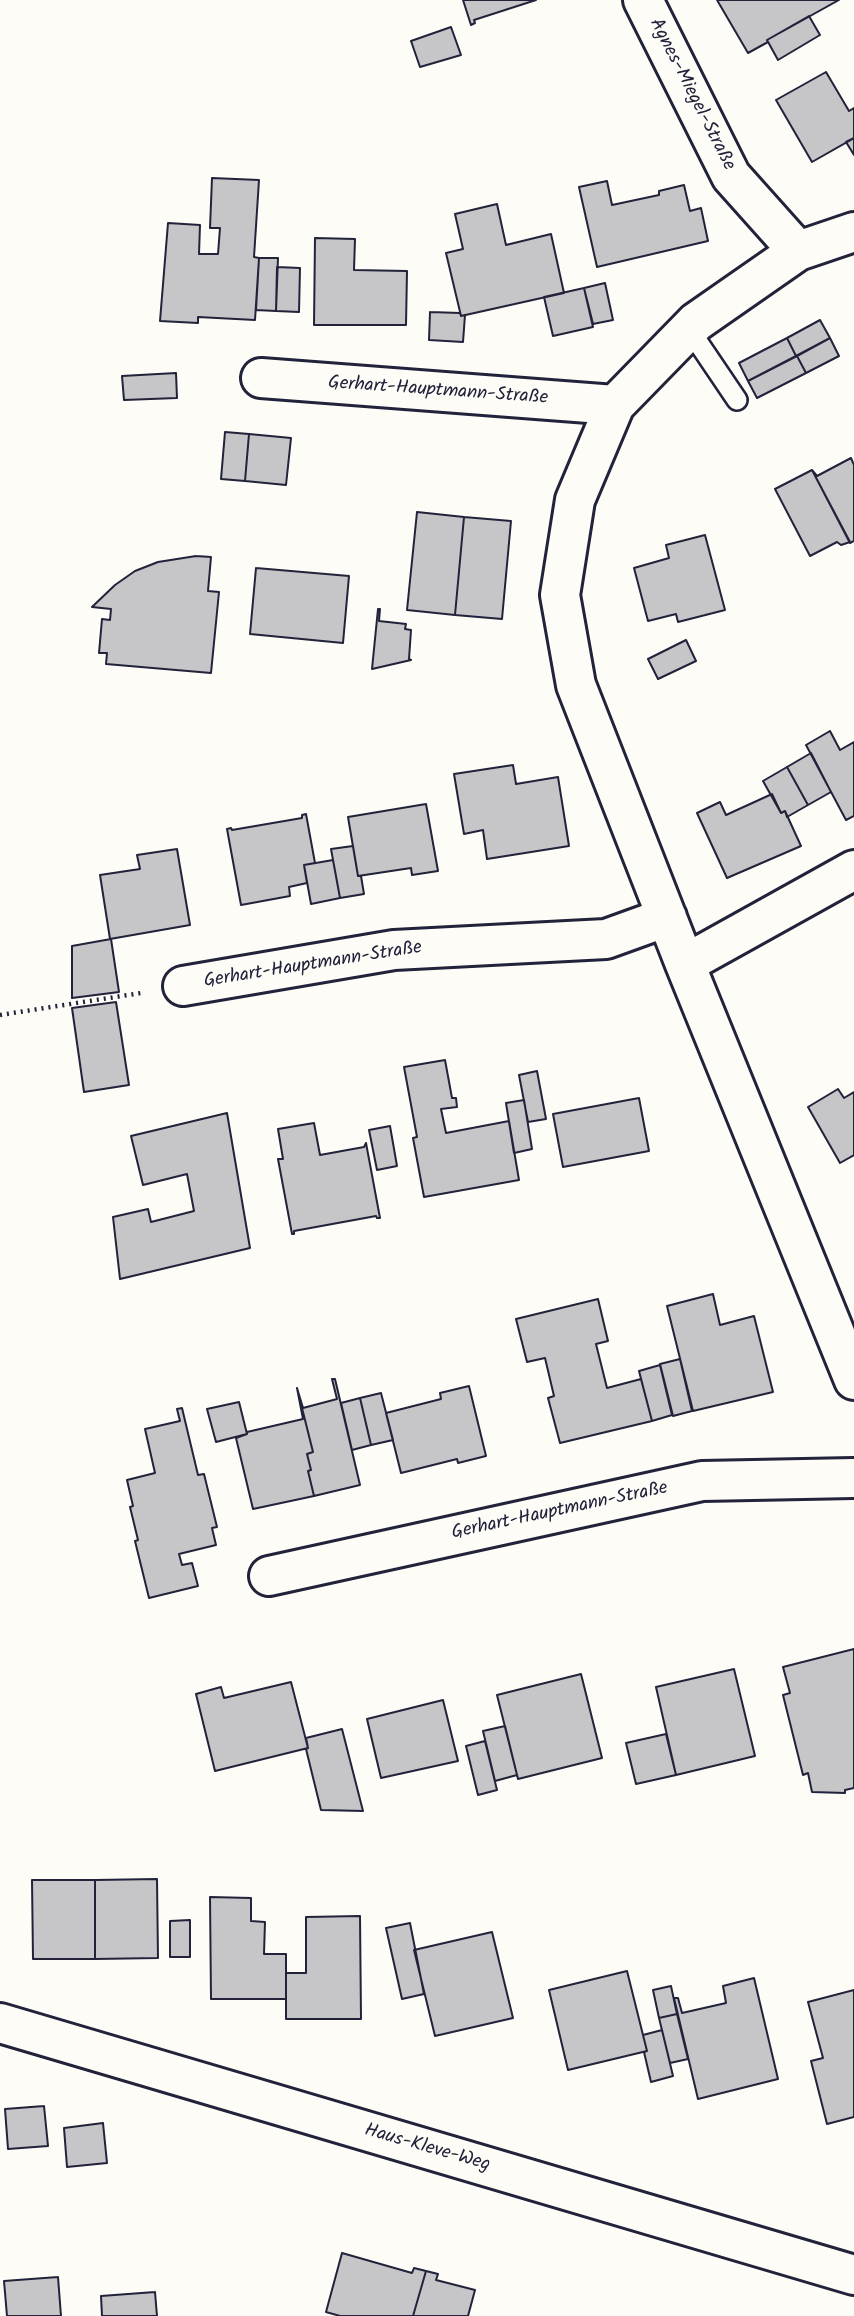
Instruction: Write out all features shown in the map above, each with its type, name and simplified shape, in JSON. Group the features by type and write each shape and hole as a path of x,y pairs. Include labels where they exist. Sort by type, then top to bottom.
{"street":[{"name":"Agnes-Miegel-Straße","path":"643,0 730,176 798,251"},
{"path":"852,239 798,251 689,329 615,405 575,500 559,595 576,685 685,964 854,1380"},
{"name":"Gerhart-Hauptmann-Straße","path":"261,378 615,405"},
{"path":"685,964 854,870"},
{"name":"Gerhart-Hauptmann-Straße","path":"183,986 394,950 606,939 667,917"},
{"name":"Gerhart-Hauptmann-Straße","path":"269,1576 702,1480 854,1478"},
{"name":"Haus-Kleve-Weg","path":"0,2023 854,2275"}],"lane":[{"path":"689,329 737,400"}],"path":[{"name":"Gerhart-Hauptmann-Straße","path":"0,1015 183,986"}],"building":[{"path":"463,0 536,0 474,20 475,23 471,25"},
{"path":"717,0 839,0 748,53"},
{"path":"809,16 820,35 778,60 767,40"},
{"path":"451,27 461,55 420,67 411,41"},
{"path":"826,72 849,111 854,108 854,138 812,162 776,100"},
{"path":"854,138 854,155 846,142"},
{"path":"212,178 259,180 254,257 259,258 255,320 198,317 198,323 160,321 168,223 200,225 199,254 218,254 220,228 210,228"},
{"path":"607,181 612,205 659,195 659,191 684,185 690,211 701,208 708,241 597,267 579,187"},
{"path":"497,204 506,245 551,234 564,293 461,316 446,253 463,249 455,214"},
{"path":"315,238 355,239 354,270 407,271 406,325 314,325"},
{"path":"259,258 278,258 276,311 256,310"},
{"path":"277,267 300,268 299,312 276,311"},
{"path":"605,283 613,320 593,324 584,288"},
{"path":"584,288 593,327 553,336 544,297"},
{"path":"430,312 465,315 463,342 429,340"},
{"path":"820,320 830,338 796,356 787,338"},
{"path":"787,338 796,356 748,381 739,363"},
{"path":"830,338 839,356 806,373 797,356"},
{"path":"797,356 806,373 757,398 748,381"},
{"path":"176,373 177,398 124,400 122,376"},
{"path":"225,432 249,434 245,481 221,479"},
{"path":"249,434 291,438 286,485 245,481"},
{"path":"851,458 854,465 854,541 850,543 812,470 817,476"},
{"path":"812,470 850,542 841,545 837,542 810,556 775,489"},
{"path":"417,512 464,517 455,615 407,610"},
{"path":"464,517 511,521 502,619 455,615"},
{"path":"705,535 725,610 678,622 676,614 648,621 634,568 669,558 666,545"},
{"path":"196,556 211,557 208,591 219,592 211,673 106,664 107,653 99,653 102,619 110,620 111,609 92,607 115,585 135,571 158,562"},
{"path":"256,568 349,576 343,643 250,634"},
{"path":"378,609 379,621 406,624 405,629 411,630 411,660 372,669"},
{"path":"686,640 696,661 658,679 648,659"},
{"path":"830,731 840,750 854,742 854,816 846,820 806,745"},
{"path":"811,753 831,792 808,805 787,767"},
{"path":"513,765 516,784 558,777 569,846 487,859 483,830 464,834 454,774"},
{"path":"787,767 808,805 787,817 785,811 781,813 763,781"},
{"path":"772,794 781,813 785,811 801,846 727,878 697,813 720,802 726,815"},
{"path":"426,804 438,871 412,875 411,868 358,876 348,817"},
{"path":"306,814 315,863 304,865 307,883 289,887 290,896 241,905 227,829 302,818 302,815"},
{"path":"353,846 364,894 340,898 331,849"},
{"path":"177,849 190,925 110,939 100,875 140,869 137,855"},
{"path":"333,860 340,898 311,904 304,865"},
{"path":"111,939 119,992 72,998 72,946"},
{"path":"116,1002 129,1085 84,1092 72,1008"},
{"path":"445,1060 452,1098 456,1098 457,1107 441,1109 446,1133 509,1121 519,1180 424,1197 413,1138 417,1137 404,1067"},
{"path":"537,1071 546,1119 528,1122 519,1075"},
{"path":"838,1089 844,1098 854,1092 854,1155 840,1163 808,1107"},
{"path":"639,1098 649,1151 563,1167 553,1114"},
{"path":"524,1100 532,1149 514,1153 506,1103"},
{"path":"227,1113 250,1248 120,1279 113,1217 148,1209 151,1222 194,1211 187,1174 143,1185 131,1136"},
{"path":"314,1123 320,1155 364,1147 366,1143 380,1218 376,1216 294,1231 292,1234 278,1159 283,1159 278,1129"},
{"path":"390,1126 397,1166 377,1170 369,1130"},
{"path":"713,1294 720,1325 754,1316 773,1392 693,1411 667,1306"},
{"path":"598,1299 608,1341 596,1344 607,1388 641,1379 652,1421 560,1443 548,1398 554,1396 545,1358 527,1362 516,1319"},
{"path":"680,1359 692,1411 673,1416 660,1364"},
{"path":"660,1365 672,1415 652,1421 639,1371"},
{"path":"332,1379 335,1379 360,1485 314,1496 307,1454 313,1452 297,1388 303,1408 337,1399"},
{"path":"469,1386 486,1456 458,1463 457,1459 401,1473 386,1413 441,1399 440,1393"},
{"path":"297,1388 313,1452 307,1454 314,1496 253,1509 236,1438 247,1432 303,1419"},
{"path":"381,1393 393,1440 371,1445 360,1398"},
{"path":"360,1398 371,1445 352,1450 341,1403"},
{"path":"239,1402 247,1434 216,1442 207,1409"},
{"path":"182,1408 198,1475 204,1474 217,1527 212,1528 216,1545 179,1554 182,1565 192,1563 198,1586 149,1598 135,1541 138,1540 127,1480 155,1473 145,1429 180,1421 177,1409"},
{"path":"854,1649 854,1788 845,1790 845,1793 812,1792 808,1773 803,1775 783,1695 790,1693 783,1667"},
{"path":"734,1669 755,1756 676,1775 656,1687"},
{"path":"581,1674 602,1758 518,1779 497,1695"},
{"path":"291,1682 308,1748 215,1771 196,1694 221,1687 224,1698"},
{"path":"443,1700 458,1761 381,1778 367,1719"},
{"path":"505,1726 517,1775 495,1781 483,1731"},
{"path":"342,1729 363,1811 321,1810 306,1749 306,1738"},
{"path":"666,1734 676,1775 636,1784 626,1743"},
{"path":"485,1741 497,1790 478,1795 466,1746"},
{"path":"157,1879 158,1958 95,1959 95,1880"},
{"path":"32,1880 95,1880 95,1959 33,1959"},
{"path":"210,1897 251,1898 251,1921 265,1922 264,1954 286,1954 286,1999 211,1999"},
{"path":"360,1916 361,2019 286,2019 286,1973 306,1973 306,1917"},
{"path":"190,1920 190,1957 170,1957 170,1921"},
{"path":"410,1923 424,1994 402,1999 386,1928"},
{"path":"492,1932 513,2018 435,2036 414,1950"},
{"path":"627,1971 647,2051 568,2070 549,1990"},
{"path":"754,1978 778,2079 698,2099 674,1998 678,1998 682,2013 726,2003 723,1986"},
{"path":"671,1986 677,2014 659,2018 653,1990"},
{"path":"854,1990 854,2117 827,2124 811,2061 823,2058 808,2002"},
{"path":"677,2014 688,2059 670,2063 659,2018"},
{"path":"662,2030 673,2076 651,2082 643,2035"},
{"path":"44,2106 48,2146 8,2149 5,2109"},
{"path":"103,2123 107,2163 67,2167 64,2128"},
{"path":"342,2253 412,2273 414,2268 426,2271 413,2316 340,2316 326,2312"},
{"path":"426,2271 438,2274 436,2280 475,2290 468,2316 413,2316"},
{"path":"58,2277 61,2316 7,2316 4,2281"},
{"path":"155,2292 157,2316 102,2316 101,2296"}]}
